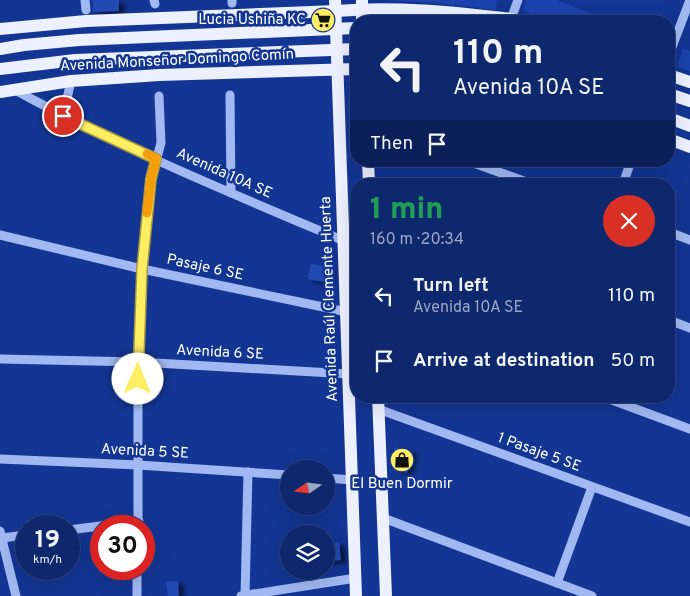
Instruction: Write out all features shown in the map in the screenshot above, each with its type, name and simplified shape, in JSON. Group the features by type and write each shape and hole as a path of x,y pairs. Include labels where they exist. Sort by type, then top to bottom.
{"main road":[{"path":"0,29 86,21 336,6 362,10 452,12 475,15"},
{"name":"Avenida Raúl Clemente Huerta","path":"336,6 356,596"},
{"path":"22,26 24,45"},
{"name":"Avenida Monseñor Domingo Comín","path":"0,49 79,40 350,28"},
{"name":"Avenida Monseñor Domingo Comín","path":"0,69 75,60 350,49"},
{"path":"110,78 111,59"},
{"name":"Avenida Monseñor Domingo Comín","path":"0,92 71,81 110,78 350,69"},
{"path":"675,77 690,82"},
{"path":"675,96 690,102"},
{"path":"675,120 690,126"},
{"path":"675,141 690,147"},
{"path":"378,403 386,596"}],"street":[{"path":"85,0 86,10"},
{"path":"515,15 518,0"},
{"path":"675,39 690,0"},
{"path":"63,116 71,81"},
{"name":"Avenida 10A SE","path":"15,90 63,116 156,159 344,240"},
{"path":"230,95 232,193"},
{"path":"139,515 138,362 142,269 151,179 162,138 159,96"},
{"path":"485,167 515,178"},
{"path":"675,234 690,240"},
{"name":"Pasaje 6 SE","path":"0,235 142,269 347,312"},
{"path":"675,322 690,328"},
{"name":"Avenida 6 SE","path":"0,359 138,362 349,374"},
{"name":"1 Pasaje 5 SE","path":"378,403 592,487 690,522"},
{"path":"620,403 690,429"},
{"name":"Avenida 5 SE","path":"0,459 138,465 280,474"},
{"path":"248,472 244,596 356,578"},
{"path":"335,479 352,480"},
{"path":"557,584 592,487"},
{"path":"383,518 592,596"},
{"path":"15,535 1,535 16,596"},
{"path":"137,580 137,596"}],"shaded area":[{"path":"382,0 497,0 496,10 439,3"},
{"path":"526,0 556,0 597,15 535,15 523,11"},
{"path":"683,48 690,51 690,71 677,67"}],"building":[{"path":"93,0 119,0 119,11 93,12"},
{"path":"311,264 330,267 328,283 308,279"},
{"name":"El Buen Dormir","path":"394,447 412,452 407,473 395,469"},
{"path":"335,542 339,542 341,560 335,560"},
{"path":"178,581 179,596 168,596 166,582"}],"slow traffic":[{"path":"147,154 156,159 151,179 147,213"}],"place":[{"name":"Lucia Ushiña KC","path":"323,20"},
{"name":"El Buen Dormir","path":"402,460"}],"route":[{"path":"63,116 156,159 151,179 142,269 138,379"}]}
